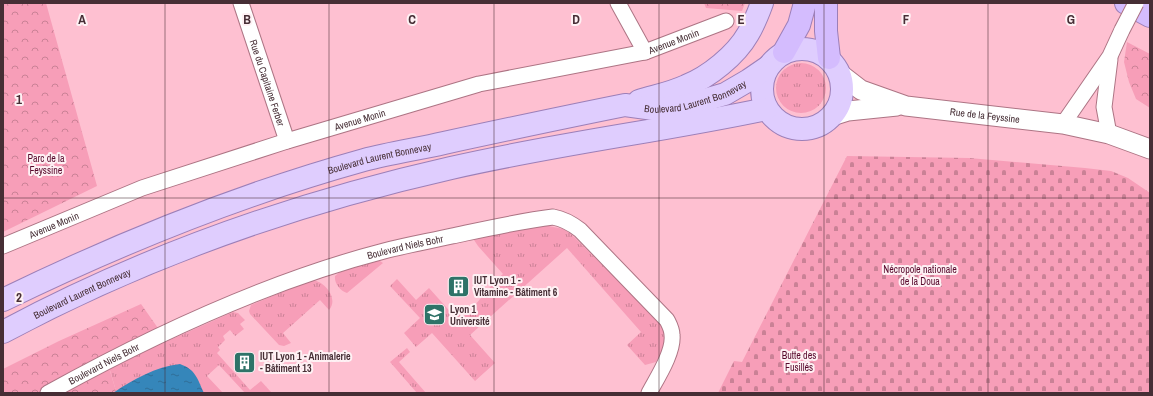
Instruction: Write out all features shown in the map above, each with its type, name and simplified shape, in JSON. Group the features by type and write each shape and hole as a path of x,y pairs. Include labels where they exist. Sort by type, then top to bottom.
{"highway":[{"path":"784,52 798,25 805,3"},
{"path":"826,3 826,31 834,65"},
{"path":"1126,3 1150,16"}],"main road":[{"path":"625,105 688,86 720,66 738,48 748,34 762,3"},
{"path":"784,52 796,49 808,49 819,52 834,65"},
{"name":"Boulevard Laurent Bonnevay","path":"784,52 775,59 763,77 761,88 762,99 766,109 772,117 779,123 798,130 807,130 817,127 832,116 838,108 842,99 842,81 834,65"},
{"name":"Boulevard Laurent Bonnevay","path":"3,300 62,271 140,237 197,215 308,177 366,160 625,105 654,109 681,107 725,94 768,68"},
{"name":"Boulevard Laurent Bonnevay","path":"3,332 73,296 192,246 256,223 378,186 512,155 766,109"}],"street":[{"name":"Rue du Capitaine Ferber","path":"241,3 287,140"},
{"path":"618,3 645,52"},
{"path":"1063,124 1110,56 1136,3"},
{"name":"Avenue Monin","path":"3,246 142,188 287,140 479,84 645,52 726,21"},
{"path":"1109,134 1104,107 1110,56"},
{"name":"Rue de la Feyssine","path":"834,65 861,90 906,106"},
{"name":"Rue de la Feyssine","path":"832,116 848,111 906,106 1063,124 1109,134 1150,149"},
{"name":"Boulevard Niels Bohr","path":"48,393 107,361 176,328 270,288 318,271 385,251 553,217 568,221 580,230 667,320 671,331 672,342 670,350 649,393"}],"green space":[{"name":"Parc de la Feyssine","path":"3,3 46,3 97,186 3,232"},
{"path":"704,3 745,3 742,11 706,8"},
{"path":"1127,42 1150,54 1150,108 1136,99 1129,82 1124,62"},
{"path":"796,63 806,63 819,70 826,83 826,93 819,106 806,113 796,113 787,109 780,102 776,93 776,83 780,74 787,67"},
{"name":"Nécropole nationale de la Doua","path":"847,156 969,158 1111,171 1128,178 1150,193 1150,393 718,393 734,361 742,362"},
{"path":"544,225 563,229 571,234 660,322 665,339 662,351 656,362 645,365 627,345 641,332 567,248 470,335 495,363 475,381 432,333 416,347 404,333 420,318 390,286 397,279 416,300 429,288 455,317 475,305 503,274 472,237"},
{"path":"376,261 383,263 347,293 338,286 335,281 335,276 340,272"},
{"path":"312,280 317,281 326,287 331,296 332,306 329,310 320,300 283,333 291,343 284,346 279,345 250,314 249,311 251,305"},
{"path":"141,304 160,331 106,358 116,391 113,393 3,393 3,369 59,341"},
{"path":"233,312 238,313 245,320 240,324 244,329 235,336 230,330 223,336 225,340 218,347 220,350 217,353 250,390 261,381 271,392 270,393 245,393 219,365 207,376 223,393 128,393 116,391 109,367"},
{"path":"407,348 410,352 399,362 426,393 417,393 390,362"}],"water":[{"path":"180,364 193,372 204,393 113,393 145,374"}],"place":[{"name":"IUT Lyon 1 - Vitamine - Bâtiment 6","path":"459,286"},
{"name":"Lyon 1 Université","path":"434,315"},
{"name":"IUT Lyon 1 - Animalerie - Bâtiment 13","path":"244,362"}],"park label":[{"name":"Butte des Fusillés","path":"799,360"}]}
